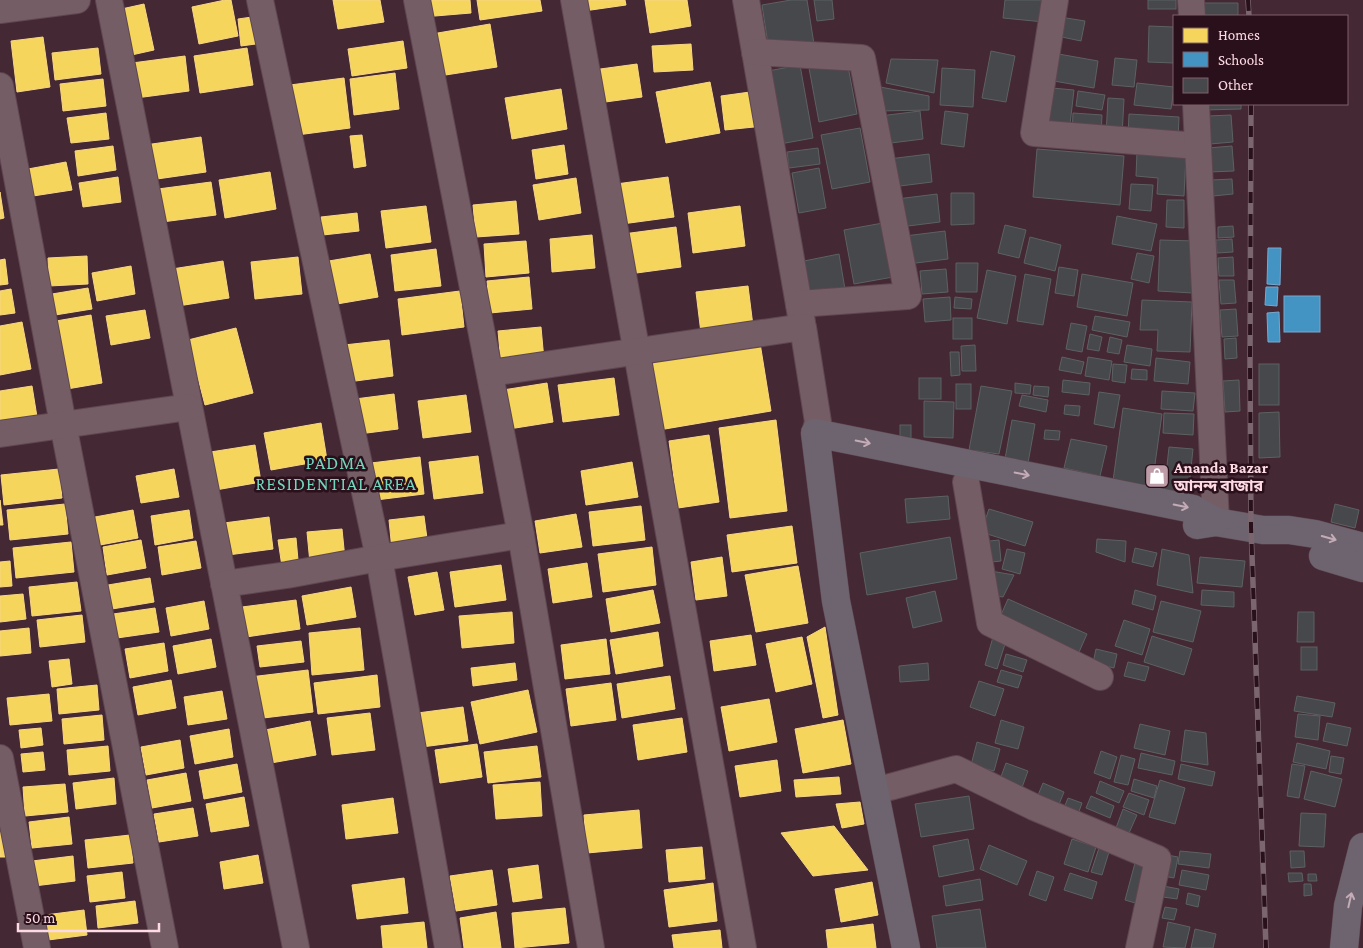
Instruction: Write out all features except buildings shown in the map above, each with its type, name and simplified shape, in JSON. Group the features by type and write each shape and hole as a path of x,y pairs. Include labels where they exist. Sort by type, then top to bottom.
{"main road":[{"path":"822,440 1193,508 1216,522"},
{"path":"822,440 966,482 1189,526 1216,522 1263,530 1289,530 1315,534 1363,548"},
{"path":"822,440 850,600 925,948"},
{"path":"822,440 836,601 906,948"},
{"path":"1263,530 1285,545 1363,568"},
{"path":"1344,948 1348,906 1363,847"}],"street":[{"path":"0,10 77,0"},
{"path":"109,0 296,948"},
{"path":"260,0 379,558 448,948"},
{"path":"417,0 521,536 591,948"},
{"path":"574,0 743,948"},
{"path":"746,0 822,440"},
{"path":"1055,0 1034,133 1198,146"},
{"path":"1191,0 1192,15"},
{"path":"490,373 636,351 801,316 908,296 862,58 755,52"},
{"path":"0,86 63,424 166,948"},
{"path":"1196,105 1216,522"},
{"path":"0,434 189,407"},
{"path":"966,482 990,623 1100,677"},
{"path":"224,584 286,576 379,558 521,536"},
{"path":"0,758 37,948"},
{"path":"890,787 956,769 1034,807 1158,859 1140,948"}],"railway":[{"path":"1248,0 1249,15"},
{"path":"1251,105 1251,527 1266,948"}],"place":[{"name":"Ananda Bazar আনন্দ বাজার","path":"1157,476"}],"district":[{"name":"PADMA RESIDENTIAL AREA","path":"336,473"}]}
